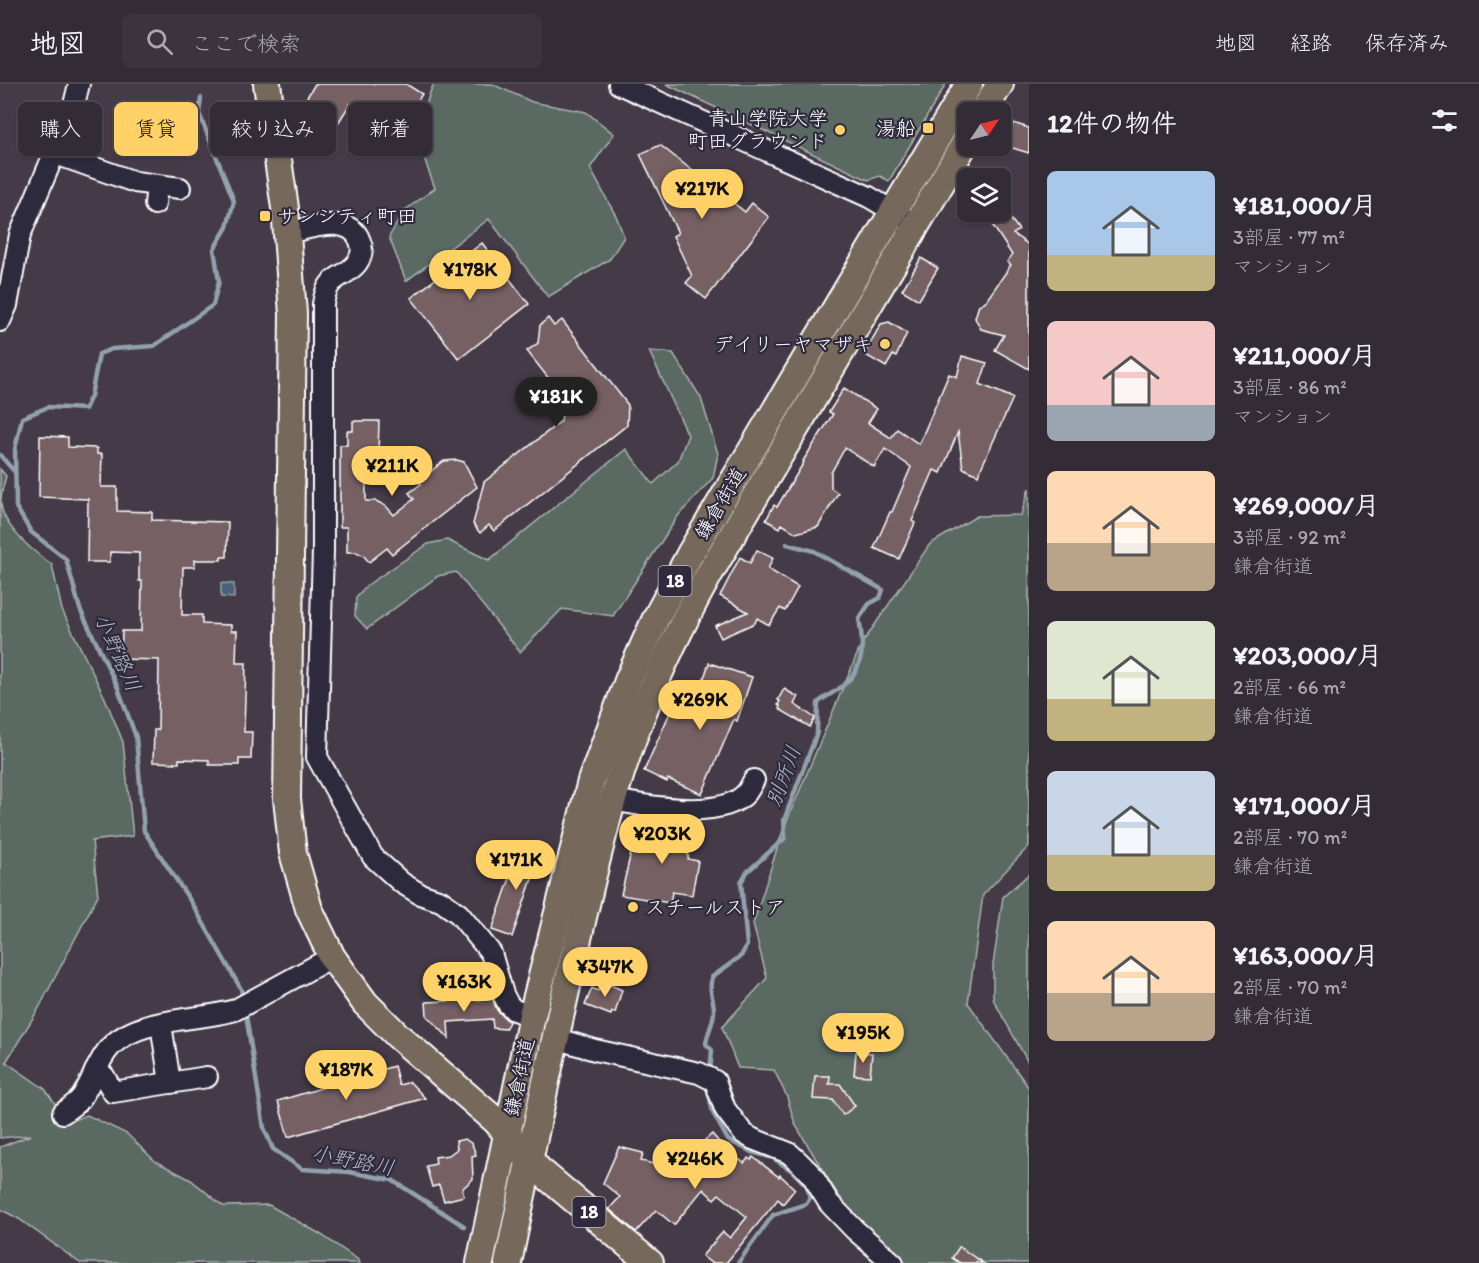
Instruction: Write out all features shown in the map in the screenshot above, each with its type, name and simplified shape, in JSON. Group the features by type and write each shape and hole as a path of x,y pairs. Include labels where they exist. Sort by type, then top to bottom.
{"main road":[{"name":"18","path":"267,84 279,158 293,314 287,760 288,823 293,853 309,909 345,976 381,1020 507,1132 480,1263"},
{"name":"鎌倉街道","path":"650,1263 539,1170 507,1132 532,1016 591,781 620,700 647,638 690,554 969,84"},
{"path":"989,102 1000,84"},
{"name":"鎌倉街道","path":"529,1160 554,1038 593,872 613,801 653,688 695,599 957,156"},
{"name":"18","path":"508,1263 529,1160"}],"street":[{"path":"74,102 80,84"},
{"path":"619,84 869,197 916,225"},
{"path":"0,321 7,305 20,235 52,156"},
{"path":"61,156 135,182 156,195 180,188"},
{"path":"287,233 333,224 343,225 360,238 362,248 362,256 357,264 331,282 325,292 323,304 323,551 317,757 373,857 402,883 420,894 441,901 459,914 491,953 508,1004 514,1010 532,1016"},
{"path":"613,801 689,809 720,807 747,793 754,780"},
{"path":"63,1113 80,1099 101,1057 113,1044 141,1028 235,1010 333,957"},
{"path":"161,1024 170,1083"},
{"path":"554,1038 595,1050 699,1073 715,1081 725,1109 743,1133 789,1153 800,1162 812,1174 829,1203 892,1263"},
{"path":"95,1071 104,1076 113,1092 207,1077"}],"green space":[{"path":"434,84 492,84 532,102 586,112 614,134 590,168 617,218 624,237 610,259 548,297 489,219 406,281 389,237 404,211 435,188 423,156 432,156 432,102 427,102"},
{"name":"青山学院大学 町田グラウンド","path":"666,84 946,84 889,181 880,176 868,180"},
{"path":"649,351 673,353 701,398 718,454 713,478 678,516 613,616 562,609 520,652 456,572 438,576 367,629 355,616 356,597 366,586 428,544 447,540 489,560 626,449 653,484 678,461 688,435"},
{"path":"0,469 6,476 1,504 7,522 20,539 52,565 62,610 105,698 123,742 133,836 92,841 98,895 39,1008 6,1062 45,1089 68,1122 87,1115 127,1134 155,1161 191,1180 223,1206 269,1205 320,1234 360,1263 80,1263 19,1219 0,1209 0,1147 31,1135 0,1138"},
{"path":"1029,488 1029,846 983,895 968,1003 1029,1088 1029,1263 884,1263 831,1184 795,1124 787,1097 774,1070 738,1068 722,1027 767,978 753,924 783,830 861,645 930,544 977,516 1021,515"},
{"path":"1029,874 1029,1064 993,999 993,965 1003,897"}],"water":[{"path":"221,583 234,584 234,598 221,597"}],"building":[{"path":"315,84 406,84 422,94 417,102 348,102 348,107 336,126 336,102 304,102"},
{"path":"1013,123 1029,128 1029,153 1011,148"},
{"path":"660,145 745,212 752,203 769,217 706,299 686,283 692,276 673,236 678,233 640,154"},
{"path":"1011,219 1019,230 1013,234 1029,245 1029,369 995,350 1004,335 981,329 975,318 979,305 986,301 1011,265 1007,262 1012,255 991,222 1001,226 1011,222"},
{"path":"482,243 529,304 459,359 411,298"},
{"path":"921,258 938,268 919,300 902,290"},
{"path":"548,318 554,326 562,320 628,405 627,425 494,531 489,525 480,533 473,524 484,482 561,421 564,398 527,351 538,343 540,325"},
{"path":"889,322 907,333 896,357 893,355 886,367 864,354 881,324"},
{"path":"962,356 987,363 980,384 1013,398 978,475 963,468 958,432 941,473 934,470 912,521 915,523 899,559 874,548 911,467 885,449 874,467 845,448 831,473 831,488 838,493 818,527 796,533 782,524 780,528 766,520 774,505 777,507 833,414 829,412 844,388 877,409 868,423 891,438 897,429 919,444 949,374 957,377"},
{"path":"353,421 379,421 378,454 366,454 366,501 376,501 386,506 394,515 414,499 409,493 421,484 418,481 444,461 464,462 477,487 392,554 387,548 369,562 363,555 347,552 347,527 340,527 340,445 347,445 347,431 353,431"},
{"path":"40,436 68,437 68,447 97,448 97,454 102,454 101,487 117,487 117,511 152,512 152,520 228,522 227,557 221,557 221,560 195,560 195,567 183,567 182,615 202,615 202,624 231,625 231,631 237,631 236,663 246,663 244,732 252,732 251,759 239,759 239,765 209,765 209,760 179,759 179,763 153,762 154,730 158,730 159,660 121,659 122,631 141,631 142,581 139,581 139,553 110,552 110,562 87,562 88,499 39,497"},
{"path":"757,550 773,558 768,569 798,587 785,611 780,608 769,625 757,618 755,623 721,638 715,626 748,612 720,596 740,557 750,563"},
{"path":"709,663 752,677 737,721 734,719 702,794 644,771 672,708 691,717"},
{"path":"784,689 798,697 794,704 815,718 810,727 779,709 780,701 778,700"},
{"path":"682,821 699,821 699,833 696,833 696,837 689,837 688,859 698,861 692,895 672,892 670,903 621,895 636,831 670,839 670,826 682,826"},
{"path":"521,846 541,853 512,937 492,930"},
{"path":"601,981 622,990 615,1013 612,1012 611,1015 585,1005 592,988 598,991"},
{"path":"491,995 497,1010 509,1022 505,1029 493,1028 492,1019 448,1022 449,1038 427,1016 426,1002 491,999"},
{"path":"856,1052 872,1053 870,1076 854,1075"},
{"path":"394,1066 399,1085 410,1082 425,1098 288,1137 278,1101"},
{"path":"815,1076 830,1076 829,1084 840,1084 855,1106 843,1115 833,1100 813,1099"},
{"path":"712,1134 725,1149 744,1163 753,1157 779,1177 780,1175 795,1189 783,1204 778,1199 726,1263 711,1263 702,1256 723,1232 730,1238 747,1217 719,1194 714,1199 703,1189 674,1225 656,1210 636,1232 609,1209 620,1197 603,1183 619,1147 643,1153 641,1161 670,1168 673,1159 681,1161"},
{"path":"465,1139 472,1144 476,1155 472,1156 473,1179 462,1189 464,1196 444,1201 439,1185 432,1187 426,1166 436,1164 435,1157 449,1155 457,1149 456,1141"},
{"path":"959,1247 983,1263 960,1263 952,1258"}],"waterway":[{"name":"小野路川","path":"201,98 199,113 234,201 227,227 214,249 219,281 213,305 154,346 112,349 99,354 91,396 85,409 48,407 22,418 15,449 16,507 31,532 66,559 80,609 118,688 136,737 144,831 193,905 241,989 243,1001"},
{"path":"0,455 14,471"},
{"name":"別所川","path":"710,1071 712,1050 706,1044 714,1015 712,977 741,956 747,945 741,882 747,872 785,838 784,820 817,733 818,703 853,676 862,650 859,619 869,604 880,598 883,590 814,551 787,544"},
{"name":"小野路川","path":"245,1009 264,1128 273,1149 302,1169 349,1172 392,1180 464,1226"},
{"name":"別所川","path":"707,1086 713,1113 728,1140 752,1152 773,1158 792,1171 807,1186 810,1198 806,1204 773,1215 738,1263"}],"place":[{"name":"湯船","path":"928,128"},
{"name":"青山学院大学 町田グラウンド","path":"840,130"},
{"name":"サンシティ町田","path":"265,216"},
{"name":"デイリーヤマザキ","path":"885,344"},
{"name":"スチールストア","path":"633,907"}]}
